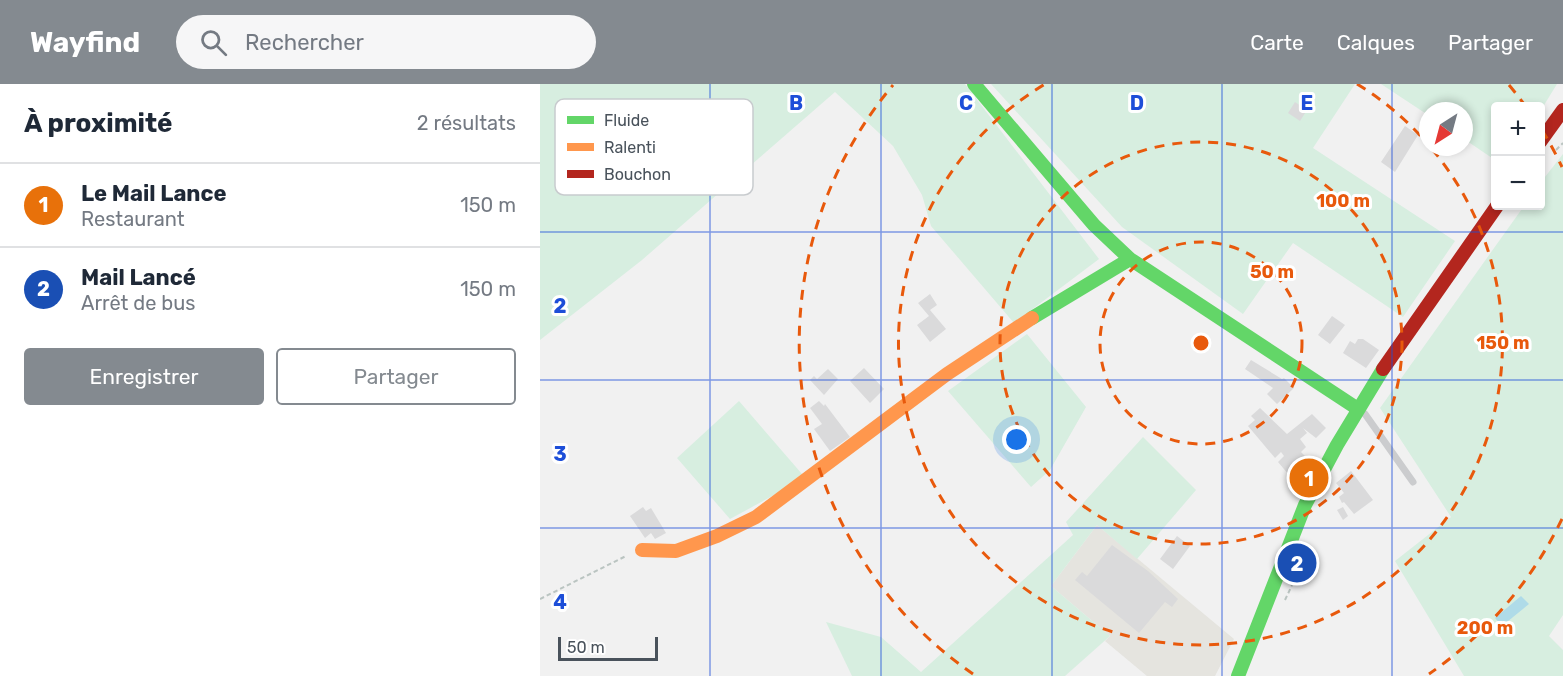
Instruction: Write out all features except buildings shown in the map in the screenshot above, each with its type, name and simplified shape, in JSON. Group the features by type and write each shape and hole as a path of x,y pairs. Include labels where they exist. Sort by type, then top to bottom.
{"street":[{"path":"974,84 1094,225 1130,259 1358,409"},
{"path":"1545,135 1563,110"},
{"path":"1238,676 1285,549 1316,482 1358,409 1494,210"},
{"path":"642,550 676,551 717,536 756,517 947,374 1025,322 1130,259"}],"lane":[{"path":"1358,409 1365,414 1413,482"}],"path":[{"path":"540,599 642,550"}],"shaded area":[{"path":"1097,525 1234,639 1215,676 1147,676 1105,641 1110,636 1051,586"}],"green space":[{"path":"540,84 965,84 1099,259 1014,323 931,226 922,195 893,146 835,92 753,163 753,99 555,99 555,195 717,195 642,260 540,340"},
{"path":"991,84 1355,84 1313,148 1455,241 1403,317 1293,243 1243,314 1122,227"},
{"path":"1381,84 1557,84 1545,104 1491,102 1491,157 1473,145 1473,102 1419,102 1419,109"},
{"path":"1563,154 1563,615 1549,636 1563,650 1563,676 1464,676 1395,561 1451,517 1380,408 1521,210 1545,210 1545,177"},
{"path":"1027,334 1086,407 1050,470 1031,487 948,391"},
{"path":"739,401 802,474 776,494 730,519 677,458"},
{"path":"1143,437 1196,490 1137,559 1097,525 1051,586 1110,636 1065,676 852,676 826,622 881,637 921,672 1073,535 1066,522"}],"water":[{"path":"1521,596 1529,604 1502,626 1495,618"}],"traffic: fast":[{"path":"974,84 1094,225 1130,259 1358,409"},
{"path":"1032,318 1130,259"},
{"path":"1238,676 1305,505 1337,445 1383,369"}],"traffic: slow":[{"path":"642,550 676,551 717,536 756,517 947,374 1032,318"}],"traffic: jam":[{"path":"1545,135 1563,110"},
{"path":"1383,369 1494,210"}],"place":[{"name":"Le Mail Lance","path":"1309,478"},
{"name":"Mail Lancé","path":"1297,563"}]}
